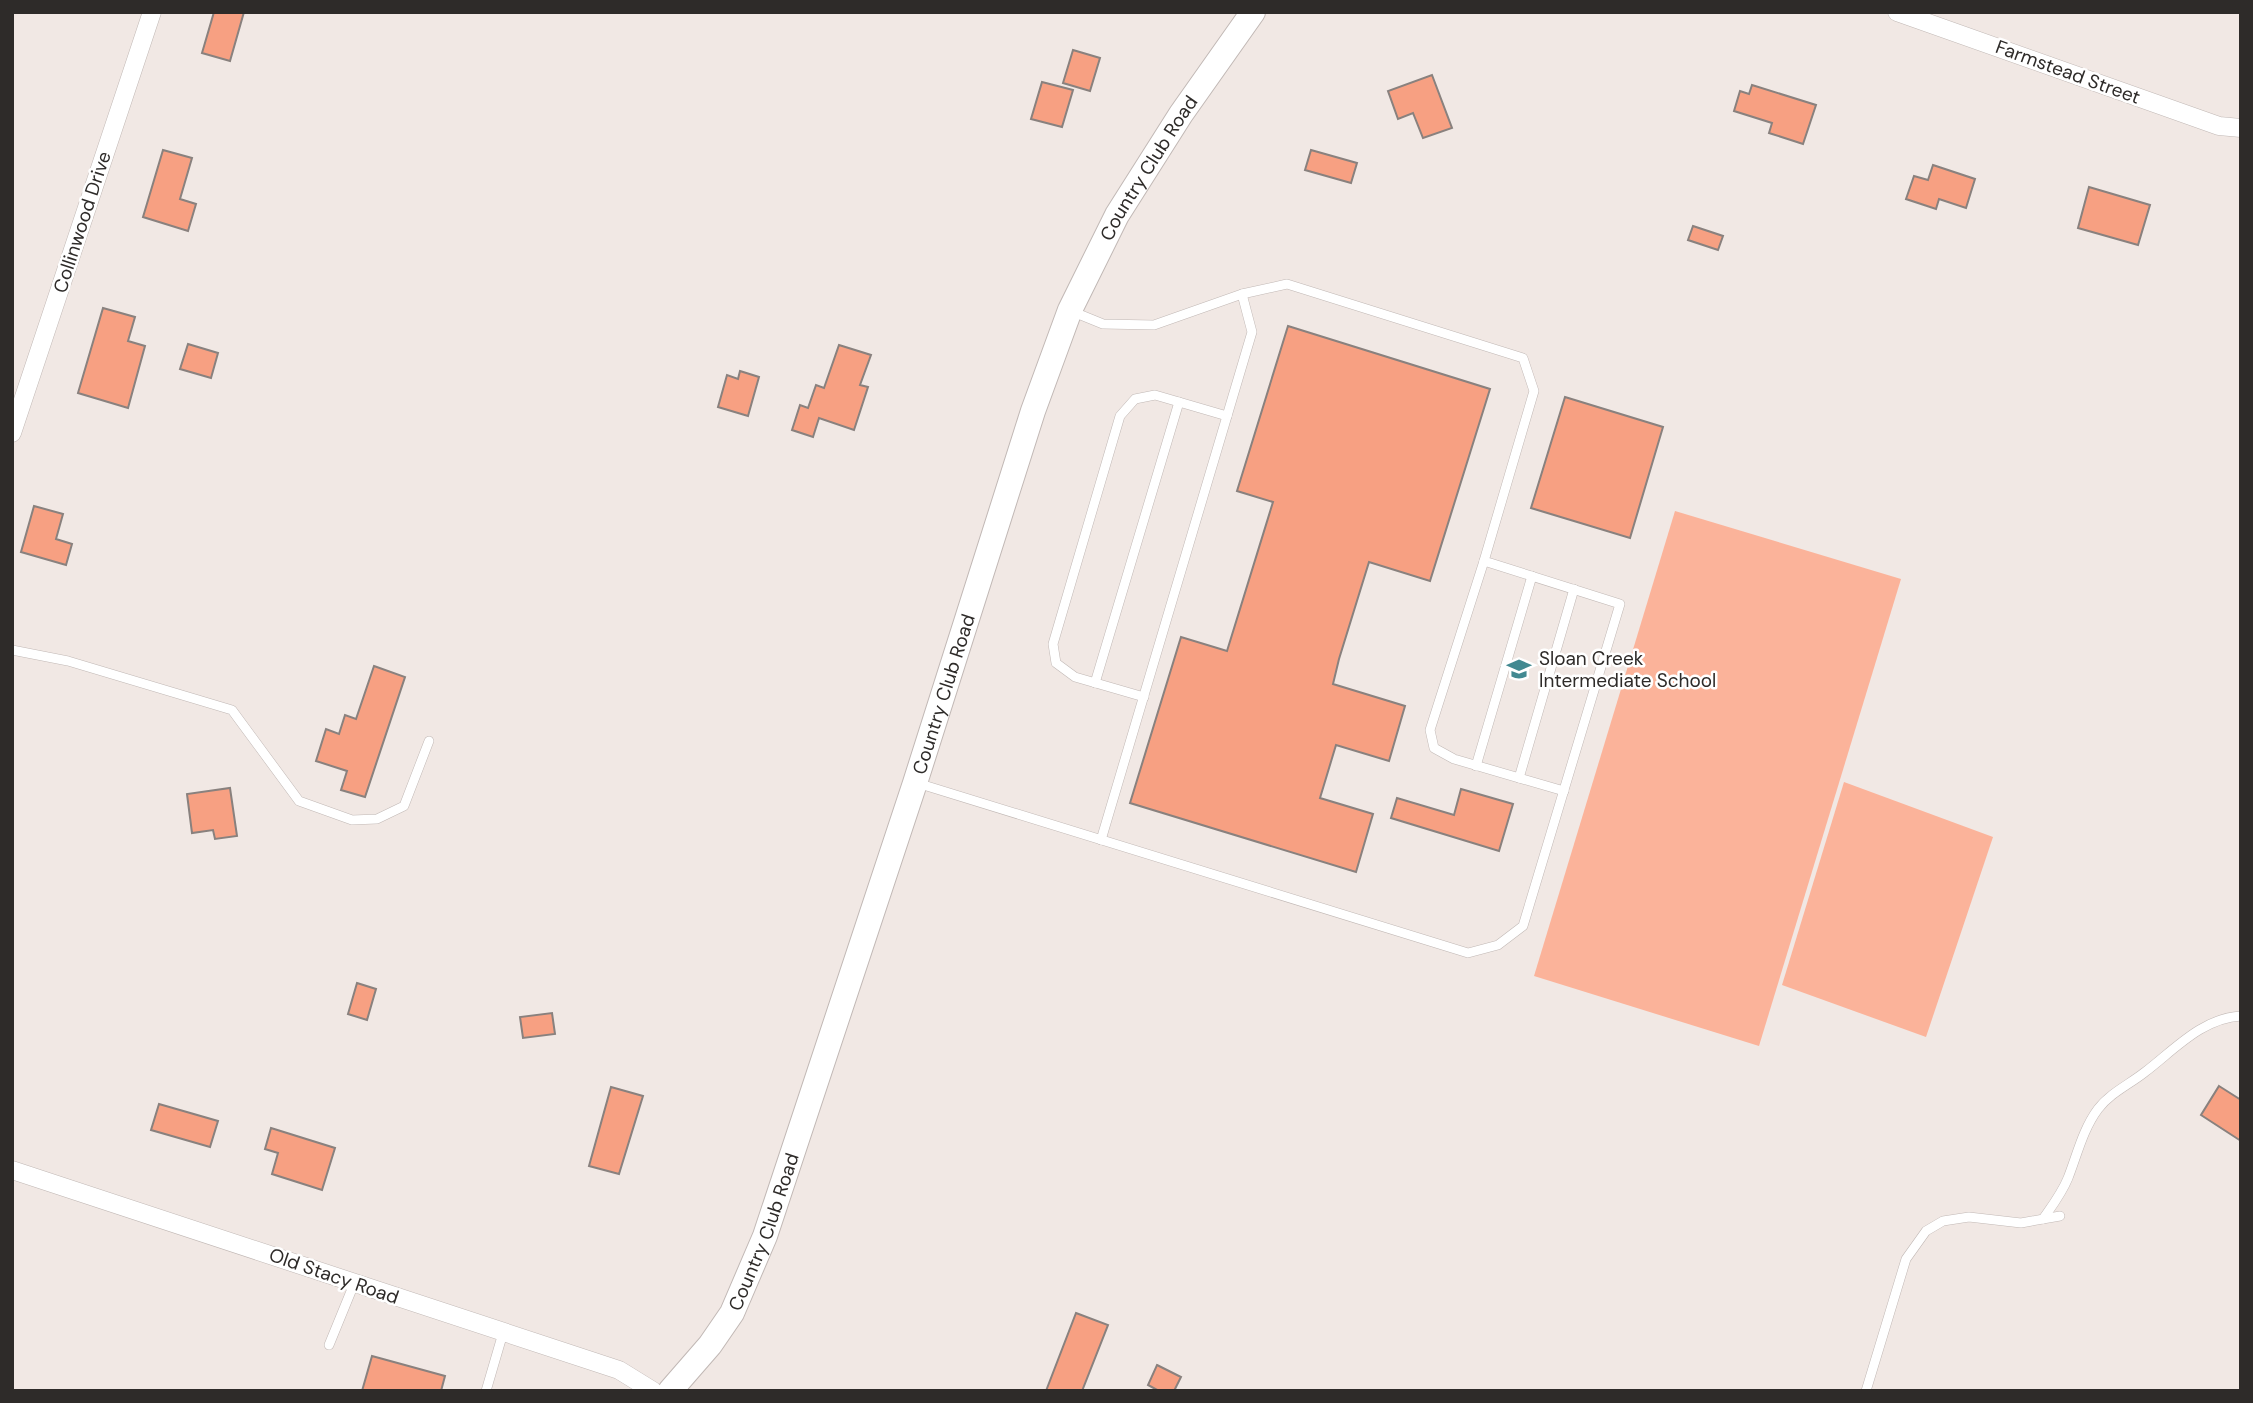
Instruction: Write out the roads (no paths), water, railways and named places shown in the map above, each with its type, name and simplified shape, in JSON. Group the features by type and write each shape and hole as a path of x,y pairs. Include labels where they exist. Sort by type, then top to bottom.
{"main road":[{"name":"Country Club Road","path":"670,1391 710,1345 732,1313 765,1236 915,783 1033,411 1070,310 1117,215 1181,114 1253,12"}],"street":[{"name":"Collinwood Drive","path":"12,433 152,12"},
{"name":"Farmstead Street","path":"1897,12 2219,126 2241,128"},
{"name":"Old Stacy Road","path":"12,1170 619,1370 653,1391"}],"lane":[{"path":"1070,310 1102,324 1154,325 1242,294 1287,284 1523,358 1534,391 1430,730 1434,748 1454,760 1564,791"},
{"path":"1101,840 1252,332 1242,294"},
{"path":"1144,697 1075,677 1056,663 1053,644 1120,416 1135,399 1155,395 1227,416"},
{"path":"1094,682 1179,402"},
{"path":"915,783 1468,953 1498,945 1524,926 1620,604 1484,561"},
{"path":"1476,766 1532,576"},
{"path":"1519,778 1574,589"},
{"path":"12,650 68,661 232,710 299,800 352,820 377,819 404,806 429,741"},
{"path":"2043,1219 2067,1180 2088,1126 2108,1098 2205,1027 2230,1016 2241,1016"},
{"path":"1866,1391 1906,1259 1926,1231 1943,1221 1969,1217 2021,1223 2060,1216"},
{"path":"329,1345 354,1283"},
{"path":"486,1391 503,1333"}],"place":[{"name":"Sloan Creek Intermediate School","path":"1519,669"}]}
